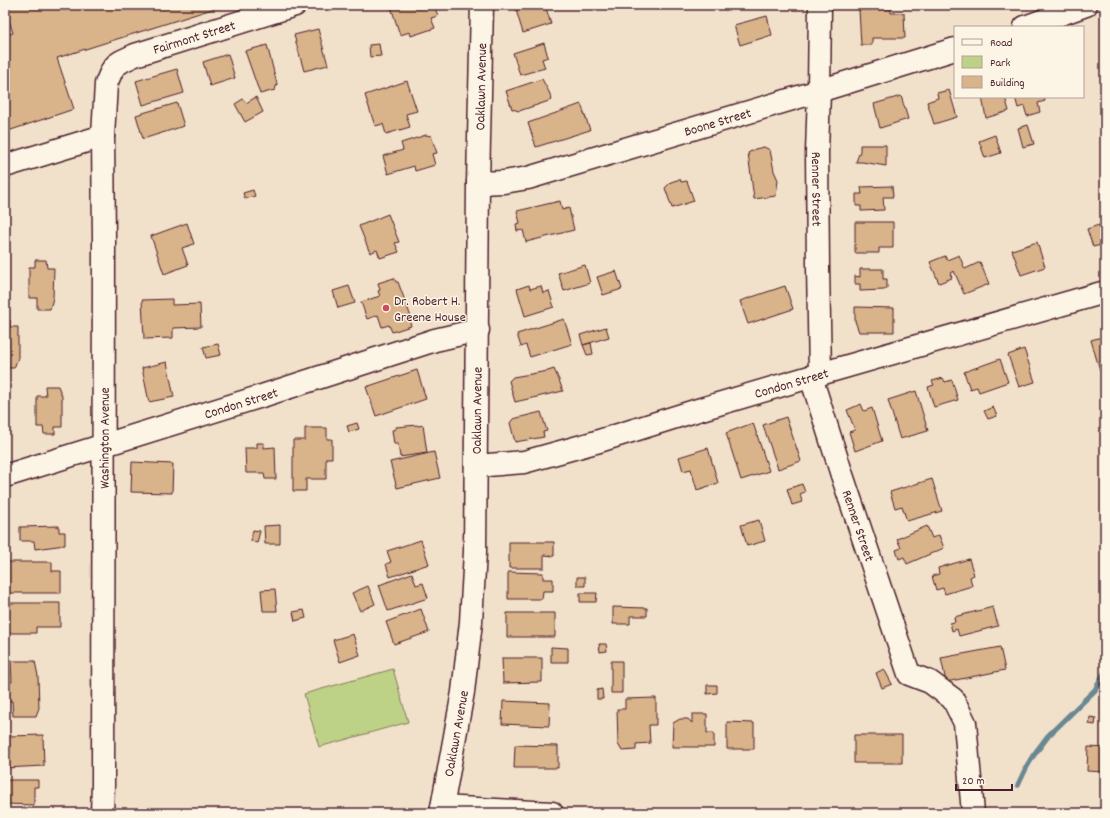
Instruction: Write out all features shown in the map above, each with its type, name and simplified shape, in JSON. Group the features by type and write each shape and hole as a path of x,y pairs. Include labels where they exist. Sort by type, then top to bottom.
{"street":[{"name":"Fairmont Street","path":"116,65 135,55 295,5"},
{"name":"Oaklawn Avenue","path":"442,810 463,692 471,622 475,552 478,183 482,5"},
{"name":"Renner Street","path":"820,5 817,153 818,259 815,375 842,475 909,674 930,682 953,699 965,723 973,813"},
{"path":"1028,26 1086,5"},
{"name":"Boone Street","path":"478,183 504,182 528,178 819,92 954,49"},
{"name":"Washington Avenue","path":"102,813 104,445 103,136 106,84 112,70 116,65"},
{"path":"5,166 103,136"},
{"name":"Condon Street","path":"476,466 524,462 596,442 815,375 1105,292"},
{"name":"Condon Street","path":"5,476 435,340 478,330"},
{"path":"442,810 552,813"}],"green space":[{"path":"393,669 408,722 319,747 304,694"}],"building":[{"path":"5,5 225,5 57,58 74,109 5,132 5,35 13,33"},
{"path":"396,5 434,5 438,16 431,18 435,28 411,36 410,32 400,35 391,7"},
{"path":"533,5 545,5 551,24 523,33 516,10"},
{"path":"891,9 891,13 904,13 905,38 872,38 872,45 861,45 859,10"},
{"path":"767,16 772,35 740,45 734,25"},
{"path":"318,29 328,65 304,71 294,35"},
{"path":"544,43 548,57 542,59 545,68 520,75 513,53"},
{"path":"379,44 381,56 370,57 369,45"},
{"path":"267,45 277,84 275,90 260,94 245,51"},
{"path":"228,54 235,78 210,86 203,62"},
{"path":"177,69 184,93 143,105 136,81"},
{"path":"542,79 552,100 519,111 512,109 506,91"},
{"path":"407,81 417,111 406,114 410,127 386,134 383,124 375,126 365,95"},
{"path":"949,90 957,117 934,124 927,102 938,98 937,93"},
{"path":"901,96 908,119 880,128 874,104"},
{"path":"256,97 263,112 245,122 235,104 243,99 246,103"},
{"path":"982,98 1005,98 1009,111 986,118"},
{"path":"1015,98 1044,98 1045,101 1038,103 1040,112 1027,116 1024,106 1018,108"},
{"path":"177,103 184,126 143,139 136,115"},
{"path":"581,104 590,130 536,147 528,123"},
{"path":"1028,125 1034,144 1023,147 1018,128"},
{"path":"426,135 431,136 437,153 432,154 435,165 415,171 414,166 388,174 383,156 403,150 401,143"},
{"path":"995,135 1001,153 985,158 979,141"},
{"path":"860,145 886,145 886,166 856,162 860,151"},
{"path":"764,147 770,150 774,171 778,180 776,196 754,199 748,153 755,149"},
{"path":"680,179 681,182 687,181 694,201 672,208 665,188 671,182"},
{"path":"892,186 893,197 883,197 884,210 861,211 861,206 856,206 856,194 862,194 861,187"},
{"path":"253,190 255,196 245,199 243,193"},
{"path":"560,201 562,210 569,208 574,230 526,242 523,230 517,231 516,224 520,223 517,211"},
{"path":"388,214 399,242 395,243 399,252 380,258 377,250 370,253 359,226"},
{"path":"855,222 893,222 893,248 879,248 879,253 855,253"},
{"path":"187,223 194,244 182,248 188,265 164,274 151,236"},
{"path":"1099,225 1101,230 1105,229 1105,244 1093,247 1087,229"},
{"path":"1037,242 1045,267 1021,275 1012,250"},
{"path":"959,255 965,269 980,262 989,284 964,294 954,271 950,273 952,278 939,283 930,262 945,256 947,260"},
{"path":"35,260 46,260 47,268 54,268 53,298 50,309 37,309 37,298 29,298 29,267 35,267"},
{"path":"585,265 590,283 564,291 558,273"},
{"path":"860,269 883,269 883,279 887,279 887,288 884,290 860,291 860,284 855,284 855,276 860,277"},
{"path":"616,271 622,289 603,295 597,277"},
{"name":"Dr. Robert H. Greene House","path":"394,278 396,282 398,282 411,317 409,318 411,326 392,332 389,325 382,327 378,315 367,319 361,302 380,296 378,291 380,290 378,283"},
{"path":"529,285 530,289 541,286 543,293 549,291 554,307 525,316 517,289"},
{"path":"349,286 355,303 338,308 333,291"},
{"path":"785,286 793,309 748,324 740,301"},
{"path":"172,299 172,305 200,304 201,327 173,328 173,338 144,339 142,300"},
{"path":"855,307 894,308 894,332 859,332 855,321"},
{"path":"564,319 572,344 530,357 526,345 521,347 517,334"},
{"path":"5,320 10,320 10,327 18,327 18,358 14,368 5,368"},
{"path":"606,327 609,337 583,345 580,335"},
{"path":"1105,336 1105,369 1100,371 1091,340"},
{"path":"591,343 593,354 587,355 583,345"},
{"path":"218,344 221,355 206,358 203,347"},
{"path":"1024,349 1035,382 1019,387 1008,355"},
{"path":"1000,359 1008,382 979,392 977,387 970,389 964,372"},
{"path":"167,362 174,397 149,402 142,368"},
{"path":"554,369 563,391 515,402 509,381 513,377"},
{"path":"417,370 426,399 376,416 366,387"},
{"path":"943,378 945,382 952,380 958,400 934,407 928,387 934,385 932,381"},
{"path":"45,386 58,386 62,396 62,427 55,427 55,434 44,434 43,427 37,427 37,396 46,396"},
{"path":"916,391 928,431 900,439 888,400"},
{"path":"861,404 864,411 872,408 882,441 855,451 849,432 855,430 847,410"},
{"path":"993,407 997,416 988,419 984,411"},
{"path":"541,412 547,431 543,432 544,437 515,442 510,423 513,419"},
{"path":"786,417 801,461 778,469 763,425"},
{"path":"357,423 359,429 349,432 347,426"},
{"path":"753,423 769,471 741,480 726,433"},
{"path":"423,425 427,453 400,457 398,444 394,444 392,430 396,429 396,427"},
{"path":"305,428 327,428 327,439 332,439 332,458 326,458 326,479 306,479 306,491 293,491 293,440 305,440"},
{"path":"257,443 264,443 264,448 275,447 276,479 265,479 264,473 246,473 245,448 257,448"},
{"path":"708,448 718,483 697,490 691,469 683,471 679,457"},
{"path":"434,452 440,478 397,488 390,462"},
{"path":"132,462 173,464 172,493 131,492"},
{"path":"932,479 942,511 907,521 902,506 895,508 890,492"},
{"path":"802,484 805,492 800,494 802,502 792,505 787,489"},
{"path":"759,520 765,541 747,546 741,525"},
{"path":"280,525 280,544 265,544 264,526"},
{"path":"59,526 59,532 65,532 65,545 35,549 34,541 20,541 20,527"},
{"path":"927,526 932,538 939,535 944,548 907,564 904,557 899,559 896,550 901,548 897,539"},
{"path":"253,530 260,531 257,543 251,541"},
{"path":"421,540 429,564 390,577 386,564 391,562 387,551"},
{"path":"509,542 554,542 554,556 544,555 544,568 509,568"},
{"path":"969,559 974,575 970,577 972,586 945,594 943,588 936,590 932,576 939,574 938,568"},
{"path":"5,562 52,562 52,571 61,571 61,593 5,593"},
{"path":"508,572 543,573 543,579 553,579 553,591 543,591 542,599 508,599"},
{"path":"412,573 416,585 423,583 428,598 388,611 379,585"},
{"path":"577,577 585,577 585,586 577,586"},
{"path":"368,586 375,604 360,611 352,593"},
{"path":"275,589 277,611 263,611 261,590"},
{"path":"580,593 597,593 596,602 580,602"},
{"path":"6,603 60,603 60,627 36,627 36,633 6,633"},
{"path":"613,607 647,608 647,616 630,616 630,624 613,624"},
{"path":"993,607 998,626 959,636 957,629 952,631 950,623 955,622 954,617"},
{"path":"421,609 429,632 394,644 386,622"},
{"path":"304,610 306,618 295,621 293,612"},
{"path":"507,613 555,613 555,637 507,637"},
{"path":"353,634 360,655 340,662 333,640"},
{"path":"599,644 606,644 607,651 600,652"},
{"path":"551,647 568,648 568,662 551,662"},
{"path":"1000,647 1005,670 946,682 941,658"},
{"path":"502,658 542,658 542,682 503,683"},
{"path":"11,661 35,661 38,676 39,708 36,716 13,716 12,701 5,701 5,682 12,682"},
{"path":"611,661 622,661 622,693 611,693"},
{"path":"884,669 892,684 882,688 876,673"},
{"path":"707,685 717,685 717,693 707,694"},
{"path":"602,689 603,699 597,699 597,690"},
{"path":"656,698 656,725 649,725 650,743 636,744 636,750 622,751 618,744 617,709 625,709 625,699"},
{"path":"503,701 550,703 549,726 502,724"},
{"path":"692,714 707,714 707,733 714,733 714,747 672,747 673,723 680,719 688,719 692,723"},
{"path":"1090,717 1096,718 1095,725 1089,724"},
{"path":"727,722 754,723 754,749 727,749"},
{"path":"43,735 44,766 5,768 5,753 10,753 9,736"},
{"path":"854,735 902,735 902,763 854,763"},
{"path":"515,745 558,746 558,768 514,768"},
{"path":"1088,747 1105,748 1105,772 1087,771"},
{"path":"5,780 38,780 38,787 34,787 34,805 5,804"}],"waterway":[{"path":"1018,785 1033,756 1048,736 1095,690 1105,672"}],"place":[{"name":"Dr. Robert H. Greene House","path":"386,308"}]}
